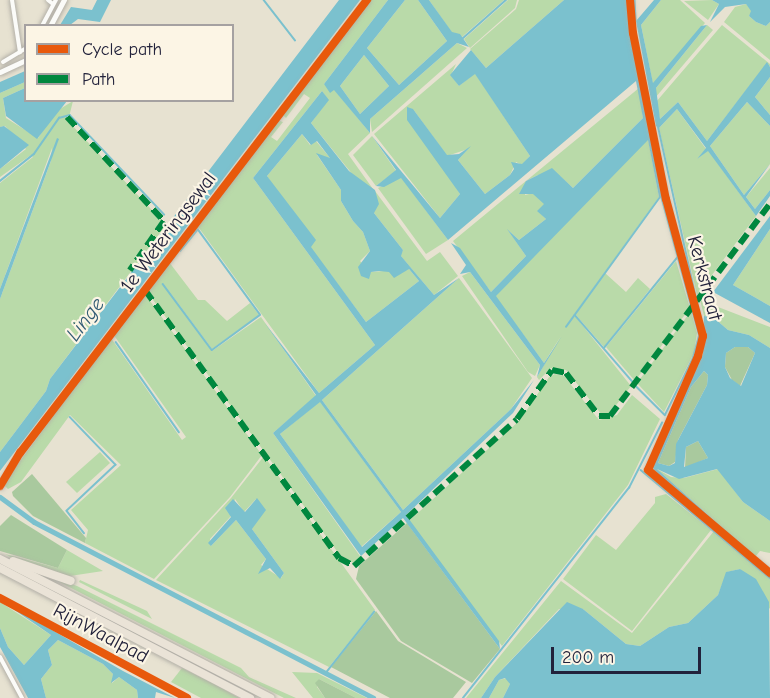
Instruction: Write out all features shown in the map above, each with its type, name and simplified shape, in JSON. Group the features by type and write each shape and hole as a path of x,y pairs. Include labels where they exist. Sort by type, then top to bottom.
{"highway":[{"path":"0,558 71,580"},
{"path":"0,558 270,698"},
{"path":"0,568 250,698"},
{"path":"232,688 244,698"}],"street":[{"path":"12,0 20,52"},
{"path":"43,24 54,2 48,0"},
{"path":"52,24 64,0"},
{"name":"1e Weteringsewal","path":"0,486 20,453 367,0"},
{"name":"Kerkstraat","path":"630,0 633,33 666,199 703,336 698,356 648,470 770,573"},
{"path":"3,62 24,49"},
{"path":"0,72 24,61"},
{"path":"0,657 22,698"}],"green space":[{"path":"370,0 388,0 324,84 334,89 370,133 348,154 373,189 357,180 311,123 328,100 322,91 253,178 375,345 319,393 199,228 180,249 277,120 283,122 271,137 277,141 310,98 304,94 286,118 282,114"},
{"path":"405,0 418,0 447,41 399,85 367,48"},
{"path":"429,0 504,0 462,37 452,33"},
{"path":"508,0 517,0 515,8 470,48 464,39"},
{"path":"519,0 564,0 486,68 470,49 516,9"},
{"path":"661,0 680,0 705,23 653,84 641,25"},
{"path":"712,0 719,4 708,20 684,1"},
{"path":"746,4 752,11 749,16 756,22 766,26 770,22 770,60 724,22 735,7"},
{"path":"707,25 713,30 655,98 656,88"},
{"path":"722,25 770,64 770,67 767,63 707,141 678,102 660,119 656,102"},
{"path":"457,43 467,48 372,132 370,119"},
{"path":"364,55 389,86 360,114 340,86"},
{"path":"456,64 451,75 459,86 475,73 530,156 522,165 516,162 510,175 485,194 458,160 468,149 447,156 413,109 460,194 440,218 374,134"},
{"path":"770,77 770,115 755,97"},
{"path":"24,82 24,88 3,98 6,118 38,138 55,112 73,102 68,121 166,225 50,379 46,391 0,452 0,299 51,161 52,148 0,289 0,183 33,157 31,155 0,177 0,169 26,149 5,126 0,127 0,93"},
{"path":"639,88 643,118 573,188 560,176 538,175 526,181 525,195 533,193 545,204 538,211 546,219 519,240 508,230 526,256 491,292 453,241"},
{"path":"747,102 770,126 770,164 744,195 710,146"},
{"path":"677,109 706,149 697,159 708,150 756,216 697,295 659,128"},
{"path":"302,134 310,145 316,141 331,159 317,155 341,190 341,201 363,232 370,251 360,261 371,272 409,269 419,281 366,322 310,247 267,176"},
{"path":"372,136 396,171 376,186 353,155"},
{"path":"648,139 659,197 566,326 575,316 631,386 610,413 602,415 566,370 551,368 539,380 537,377 561,336 544,363 495,296"},
{"path":"770,168 770,190 755,209 746,197"},
{"path":"401,177 448,240 426,254 378,188"},
{"path":"375,191 427,261 440,252 458,276 434,295 400,255 403,250 374,213"},
{"path":"770,229 770,306 733,285"},
{"path":"676,261 690,308 635,381 606,347"},
{"path":"169,262 198,300 205,300 227,321 250,303 259,315 212,349 163,283 212,351 261,317 316,396 273,433 362,559 353,563 339,554 148,293"},
{"path":"470,272 540,365 535,376 528,372 462,276"},
{"path":"605,273 626,292 638,278 650,289 604,347 575,314"},
{"path":"459,278 532,378 511,409 403,510 322,400"},
{"path":"145,294 262,455 230,497 154,579 85,543 88,530 71,510 121,465 70,415 21,482 8,489 3,484 111,338 182,440 186,437 113,334"},
{"path":"700,300 770,327 770,348 749,335 728,330 714,318 704,316"},
{"path":"691,311 697,333 694,353 664,412 637,383"},
{"path":"735,347 748,347 755,353 740,386 732,380 725,367 726,353"},
{"path":"704,371 708,375 707,385 678,440 675,462 669,466 658,463 691,387"},
{"path":"555,374 564,376 599,420 617,415 632,395 660,419 628,485 502,646 409,521 520,420 549,377"},
{"path":"320,401 401,512 361,547 280,434"},
{"path":"698,441 708,458 685,468 686,447"},
{"path":"100,452 110,463 77,493 66,482"},
{"path":"264,456 375,610 329,667 156,580 231,498","holes":["235,499 244,512 256,499 252,529 284,573 281,578 261,565 266,559 236,520 211,546 210,539 231,516"]},
{"path":"657,469 671,477 684,478 718,469 743,502 770,521 770,553 760,551 755,557"},
{"path":"32,474 86,538 85,543 33,516 13,496 12,492"},
{"path":"666,494 711,530 632,631 563,579 596,535 616,550 655,503 655,497"},
{"path":"11,515 67,550 58,568 0,551 0,526"},
{"path":"407,523 500,649 472,683 401,641 356,579 359,566"},
{"path":"714,531 770,577 770,609 740,569 727,572 718,595 688,623 669,627 640,646 626,644 583,609 559,609 495,677 481,698 466,698 561,581 632,633"},
{"path":"67,550 103,571 70,576 24,564 5,554 58,568"},
{"path":"46,575 77,586 241,668 249,677 296,698 284,698"},
{"path":"80,580 147,611 152,619 79,582"},
{"path":"0,602 51,635 24,665 8,647 0,628"},
{"path":"376,611 398,641 466,682 453,698 390,698 331,667"},
{"path":"58,640 103,664 113,674 112,683 119,677 137,690 138,698 46,698 41,679 52,665 48,650"},
{"path":"182,668 239,698 201,698 171,682"},
{"path":"292,672 317,673 367,698 356,698 319,679 317,687 325,698 313,698"},
{"path":"507,678 510,684 503,698 489,698 499,680"},
{"path":"319,679 356,698 325,698 315,683"}],"water":[{"path":"97,0 111,0 100,22 78,19 71,24 61,24 71,7 92,10"},
{"path":"339,0 360,0 0,471 0,452 46,391 50,379"},
{"path":"388,0 405,0 367,48 399,85 447,41 418,0 429,0 452,32 460,34 469,47 457,43 370,119 370,133 334,90 330,93 324,84","holes":["364,55 389,86 360,114 340,86"]},
{"path":"564,0 627,0 630,34 663,197 659,197 648,140 496,296 544,363 562,336 537,377 540,365 470,272 460,274 466,265 451,243 460,248 491,292 526,256 507,229 519,240 546,219 537,211 544,204 533,194 519,194 526,181 552,168 573,188 643,118 636,81 448,240 401,178 384,187 376,186 396,170 372,136 440,218 460,194 407,120 407,107 413,109 447,155 459,154 471,146 458,160 485,194 510,175 514,169 511,162 522,164 530,156 475,74 459,86 450,75 471,50 486,68"},
{"path":"654,0 661,0 641,25 653,83 701,26 707,25 656,88 660,119 678,102 707,141 767,62 770,67 770,77 755,97 770,115 770,126 747,102 710,146 744,195 770,164 746,197 755,209 770,190 770,196 756,216 708,151 697,159 706,148 677,109 659,128 656,126 636,21"},
{"path":"712,0 770,0 770,22 766,26 756,22 749,16 751,11 746,4 725,7 710,22 719,4"},
{"path":"24,71 24,82 0,93 0,82"},
{"path":"24,88 24,102 66,102 37,139 6,116 3,98"},
{"path":"322,91 329,100 311,123 349,171 375,190 379,204 374,213 403,250 401,256 434,295 459,278 322,400 403,510 511,409 534,380 513,413 406,515 499,641 500,649 403,518 361,556 273,433 316,395 264,322 319,393 375,345 253,178","holes":["302,134 311,145 317,141 330,158 316,153 341,190 341,201 363,232 370,251 358,267 361,276 369,279 371,272 379,271 389,272 394,278 409,269 419,281 366,322 311,247 316,240 267,176","320,402 401,512 362,547 280,434"]},
{"path":"4,126 29,145 0,169 0,127"},
{"path":"57,138 59,139 0,299 0,289"},
{"path":"770,216 770,229 733,285 770,306 770,323 713,292"},
{"path":"704,316 714,318 728,330 749,335 770,348 770,521 743,502 717,469 679,479 657,469 747,550 658,477 652,466 703,354","holes":["735,347 748,347 755,353 741,386 730,378 725,367 726,353","704,371 708,375 707,385 676,444 675,463 669,466 658,463 691,387","698,441 708,458 684,467 686,447"]},
{"path":"257,498 266,510 252,529 284,573 280,579 270,568 258,574 266,559 236,520 211,546 208,543 231,517 225,508 233,499 245,512"},
{"path":"740,569 756,579 769,602 770,698 503,698 510,684 505,678 499,680 489,698 481,698 495,677 567,602 583,609 626,644 640,646 669,627 688,623 718,595 726,572"},
{"path":"0,600 123,671 175,698 156,692 155,698 138,698 137,690 119,677 111,683 113,674 103,664 58,640 48,650 52,665 41,679 46,698 28,698 0,647 0,628 8,647 24,665 51,635"}],"waterway":[{"path":"264,0 295,40"},
{"path":"462,39 506,0"},
{"path":"635,0 636,20"},
{"path":"0,181 34,154 59,118 70,115 164,214"},
{"path":"658,125 696,296"},
{"path":"566,327 661,196"},
{"path":"636,386 665,415 693,358 699,335 661,196"},
{"path":"163,284 212,350 260,315 198,230 181,251"},
{"path":"604,348 677,258"},
{"path":"575,315 633,382"},
{"path":"116,342 179,432"},
{"path":"70,417 116,465 67,511 84,533"},
{"path":"463,698 629,488 662,423"},
{"path":"641,470 770,578"},
{"path":"0,497 34,522 373,698"},
{"path":"325,674 374,612"}],"marked path":[{"path":"67,117 164,221 130,270"},
{"path":"145,290 339,558 354,566 517,419 552,370 566,373 599,416 610,416 770,204"}],"cycle path":[{"path":"0,486 20,453 367,0"},
{"path":"630,0 633,33 666,199 703,336 698,356 648,470 770,573"},
{"name":"RijnWaalpad","path":"0,598 187,698"}],"water label":[{"name":"Linge","path":"85,319"}]}
